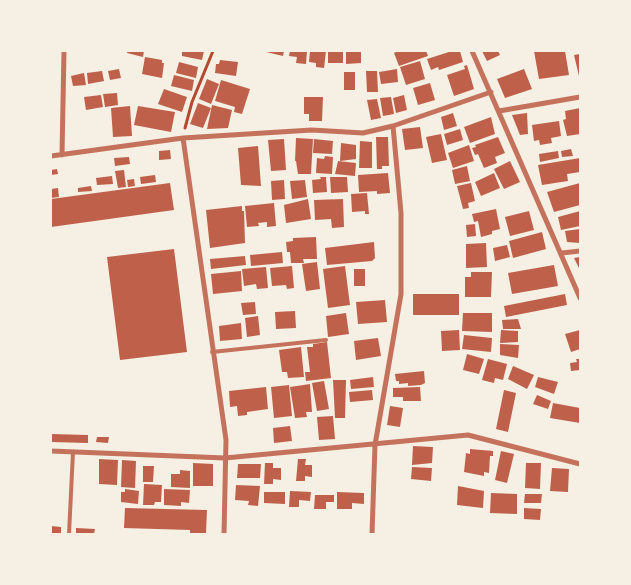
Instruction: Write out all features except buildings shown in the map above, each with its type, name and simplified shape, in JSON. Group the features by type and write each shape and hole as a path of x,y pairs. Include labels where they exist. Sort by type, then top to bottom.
{"street":[{"path":"62,155 64,51"},
{"path":"472,51 562,253 580,298"},
{"path":"51,156 183,138 312,130 363,133 393,126 491,92"},
{"path":"499,110 580,97"},
{"path":"372,534 375,445 401,294 402,213 393,126"},
{"path":"183,138 226,440 224,534"},
{"path":"562,253 580,250"},
{"path":"51,452 225,458 375,445 468,434 580,464"}],"lane":[{"path":"212,352 326,340"},
{"path":"69,534 73,452"}],"path":[{"path":"183,138 192,102 213,51"}]}
